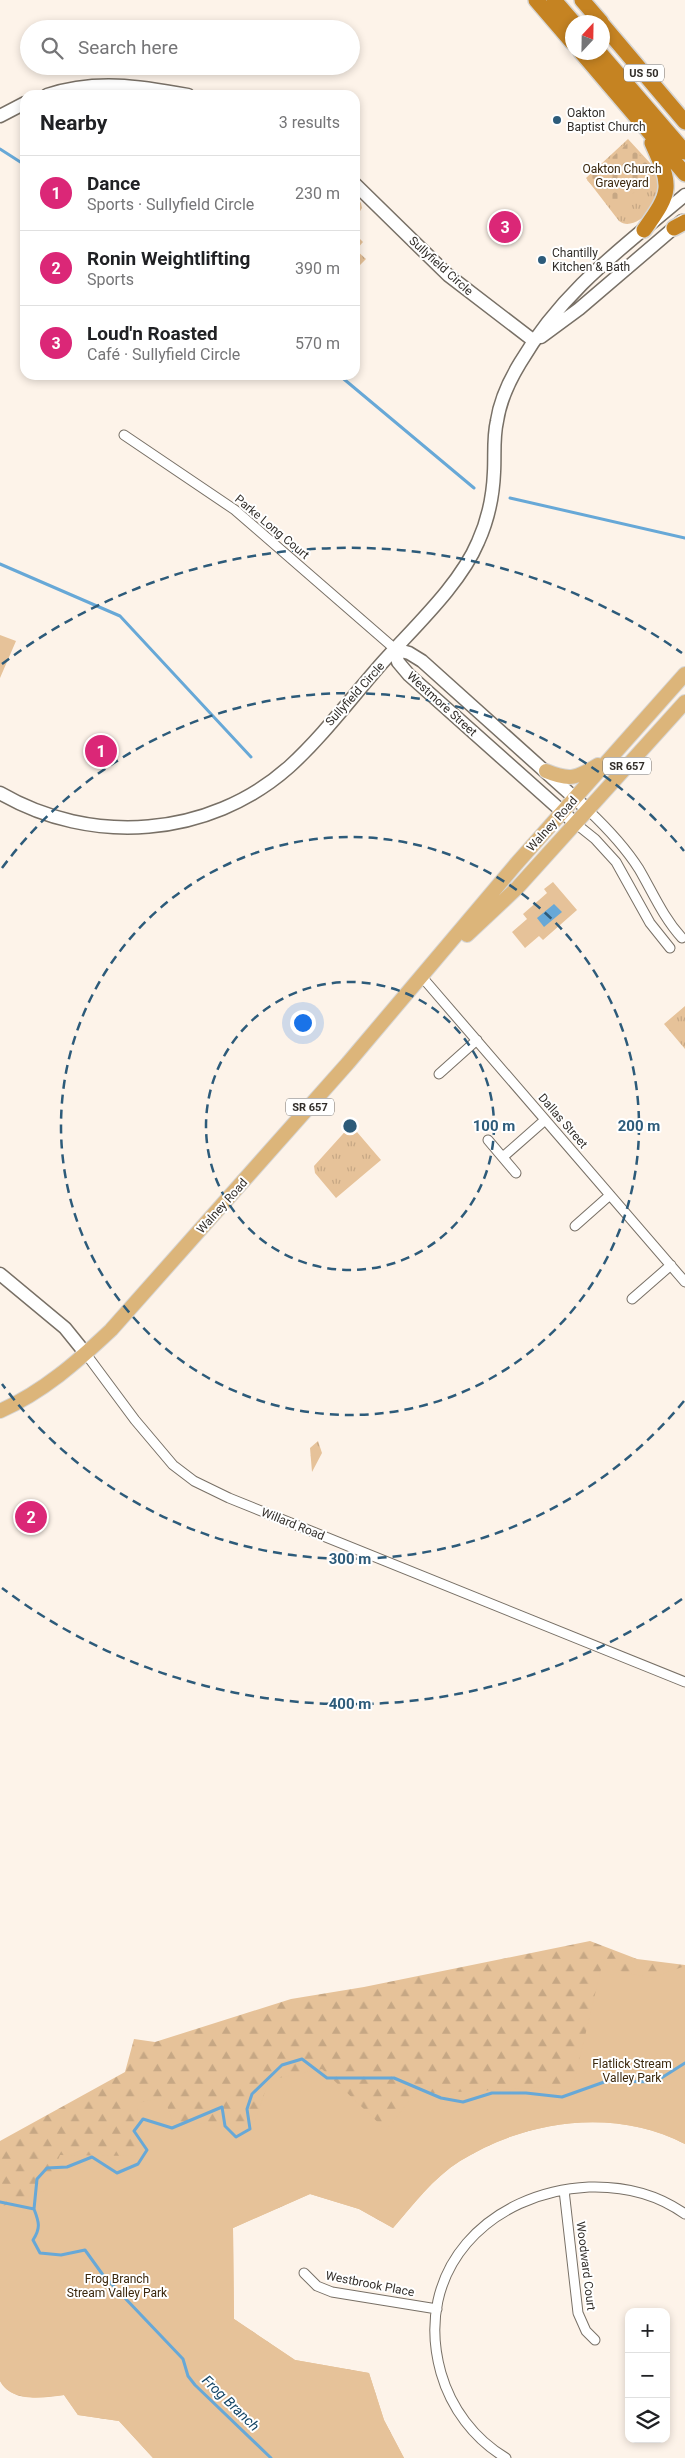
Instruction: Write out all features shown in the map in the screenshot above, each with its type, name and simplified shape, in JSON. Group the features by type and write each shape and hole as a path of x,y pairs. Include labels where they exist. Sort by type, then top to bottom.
{"highway":[{"path":"536,0 565,34"},
{"path":"554,0 567,15"},
{"name":"US 50","path":"582,0 595,15"},
{"name":"US 50","path":"610,33 685,122"},
{"name":"US 50","path":"588,60 685,174"},
{"path":"606,60 685,152"},
{"path":"644,126 666,173 667,185 663,203 644,230"}],"main road":[{"name":"Walney Road","path":"0,1410 48,1384 86,1354 204,1227 422,977 517,863 685,674"},
{"name":"Walney Road","path":"422,977 518,886 685,702"},
{"path":"546,771 560,777 572,778 608,759"}],"street":[{"path":"69,90 86,86 123,85 156,90"},
{"path":"0,116 20,106"},
{"name":"Sullyfield Circle","path":"360,189 448,275 534,341"},
{"name":"Sullyfield Circle","path":"0,793 29,808 60,819 88,825 125,828 160,826 222,809 265,786 288,767 458,576 478,543 494,490 495,437 500,407 512,378 534,341 569,295 685,195"},
{"name":"Sullyfield Circle","path":"534,341 558,326 681,223"},
{"name":"Parke Long Court","path":"124,435 235,510 395,649"},
{"name":"Westmore Street","path":"670,948 650,923 616,862 595,839 410,675 398,662 395,649 409,653 422,661 588,810 627,853 638,868 660,911 682,938"},
{"name":"Dallas Street","path":"422,977 685,1282"},
{"path":"439,1074 477,1040"},
{"path":"502,1157 545,1120"},
{"path":"488,1140 516,1173"},
{"path":"575,1226 610,1195"},
{"path":"632,1299 671,1265"},
{"name":"Willard Road","path":"0,1274 65,1328 158,1448 178,1469 194,1482 229,1498 685,1682"},
{"path":"506,2458 485,2443 470,2428 448,2393 439,2364 436,2344 437,2310 444,2283 464,2246 480,2229 512,2206 537,2196 564,2190 596,2187 630,2190 665,2202 685,2214"},
{"name":"Woodward Court","path":"564,2190 578,2313 586,2332 595,2340"},
{"name":"Westbrook Place","path":"304,2273 317,2286 326,2290 437,2310"}],"green space":[{"path":"628,139 661,175 663,180 650,211 639,220 627,224 619,221 586,178"},
{"name":"Oakton Church Graveyard","path":"628,143 656,173 614,210 587,180"},
{"path":"360,254 366,259 360,265"},
{"path":"0,635 16,641 0,678"},
{"path":"553,882 577,910 543,940 539,936 525,948 512,932 527,919 523,914 547,893 544,889"},
{"path":"685,1006 685,1049 664,1024"},
{"path":"351,1125 381,1160 336,1198 315,1173 314,1166"},
{"path":"318,1441 322,1453 312,1472 310,1448"},
{"name":"Flatlick Stream Valley Park","path":"590,1941 637,1959 685,1965 685,2144 658,2132 629,2125 600,2122 571,2123 541,2128 513,2136 486,2147 460,2161 432,2184 393,2228 359,2209 310,2194 233,2228 234,2319 295,2360 369,2373 384,2420 404,2458 153,2458 119,2421 78,2415 64,2395 38,2398 20,2396 5,2388 0,2381 0,2141 125,2072 134,2039 155,2042 291,1999 364,1987"},
{"name":"Frog Branch Stream Valley Park","path":"603,1961 609,1969 652,1978 685,1966 685,2144 658,2132 629,2125 600,2122 571,2123 541,2128 513,2136 486,2147 460,2161 432,2184 393,2228 359,2209 310,2194 233,2228 234,2319 295,2360 369,2373 384,2420 404,2458 153,2458 119,2421 78,2415 64,2395 20,2396 5,2388 0,2381 0,2207 46,2190 60,2155 135,2156 138,2103 164,2097 173,2123 254,2124 269,2080 322,2069 386,2130 415,2094 573,2086"}],"water":[{"path":"554,904 562,912 544,927 537,918"}],"waterway":[{"path":"0,149 20,162"},
{"path":"345,380 474,488"},
{"path":"510,498 685,538"},
{"path":"0,564 120,616 251,757"},
{"path":"0,2202 34,2209 37,2179 47,2168 67,2167 92,2157 117,2173 138,2164 147,2150 134,2131 143,2119 172,2128 222,2107 225,2126 236,2137 250,2129 247,2109 252,2094 282,2065 302,2059 327,2078 394,2078 441,2098 463,2102 492,2093 526,2093 562,2097 607,2081 655,2082 685,2063"},
{"name":"Frog Branch","path":"34,2209 38,2225 33,2240 40,2253 61,2255 85,2250 103,2275 183,2359 188,2376 195,2385 271,2458"}],"place":[{"name":"Oakton Baptist Church","path":"557,120"},
{"name":"Loud'n Roasted","path":"505,227"},
{"name":"Chantilly Kitchen & Bath","path":"542,260"},
{"name":"Dance","path":"101,751"},
{"name":"Ronin Weightlifting","path":"31,1517"}]}
